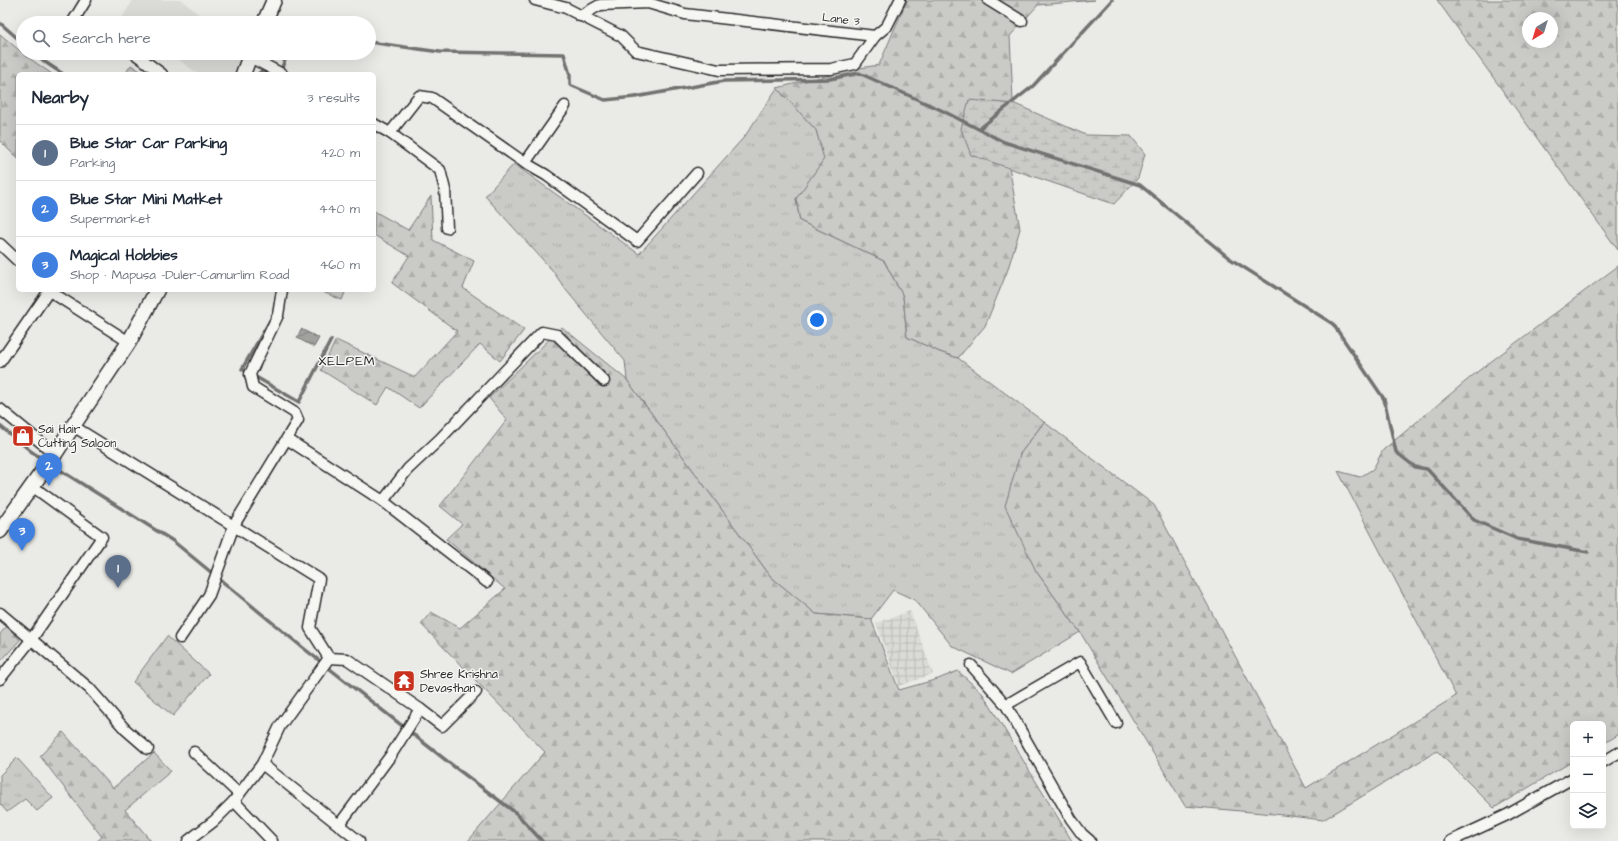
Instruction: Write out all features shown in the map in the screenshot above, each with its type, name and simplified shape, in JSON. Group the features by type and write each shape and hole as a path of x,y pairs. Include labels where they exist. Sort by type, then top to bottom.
{"main road":[{"path":"267,16 274,0"},
{"path":"244,72 248,60"},
{"path":"0,531 55,454 72,426 129,342 156,292"}],"street":[{"path":"76,16 86,0"},
{"path":"535,0 566,8 621,36 636,51 719,70 831,69 855,64 875,36 887,26 900,0"},
{"path":"988,0 1022,21"},
{"name":"Lane 3","path":"580,16 600,5 648,3 685,14 875,36"},
{"path":"143,60 159,72"},
{"path":"258,60 279,72"},
{"path":"390,133 419,96 432,98 525,163 546,175 638,241 697,173"},
{"path":"525,163 565,106"},
{"path":"376,125 390,133 440,170 445,190 447,228"},
{"path":"0,244 16,259"},
{"path":"0,362 48,292"},
{"path":"51,292 129,342"},
{"path":"180,638 209,595 234,525 298,420 295,413 253,387 250,374 278,315 282,292"},
{"path":"383,501 408,469 445,434 542,332 557,335 604,381"},
{"path":"0,408 55,454"},
{"path":"72,426 319,579 310,628 329,658"},
{"path":"287,439 383,501 487,582"},
{"path":"0,678 31,640 102,537 32,486"},
{"path":"0,613 89,688 125,729 148,749"},
{"path":"329,658 347,659 420,709 442,726 476,692"},
{"path":"188,841 214,821 237,797 262,764 280,726 329,658"},
{"path":"1006,705 1080,662 1116,723"},
{"path":"970,665 1006,705 1071,818 1082,834 1090,841"},
{"path":"339,825 391,755 420,709"},
{"path":"194,752 237,797 272,841"},
{"path":"1606,760 1618,753"},
{"path":"262,764 359,841"},
{"path":"1452,841 1506,816 1570,780"}],"shaded area":[{"path":"133,0 181,0 201,16 123,16"},
{"path":"179,60 242,60 238,72 195,72"},
{"path":"910,611 933,674 899,686 876,623"}],"green space":[{"path":"907,0 1095,0 1038,5 1010,36 1014,124 1009,166 1020,229 1007,272 985,326 958,358 940,352 907,337 903,296 884,261 800,221 796,199 824,159 816,130 777,88 853,69 879,65"},
{"path":"1437,0 1618,0 1618,250"},
{"path":"0,34 16,48 16,60 32,60 49,72 16,72 16,157 0,141"},
{"path":"131,65 142,72 126,72"},
{"path":"777,88 816,130 825,159 796,199 800,221 884,261 903,296 907,337 940,352 958,358 1044,422 1020,454 1036,571 1080,632 1011,674 952,646 915,600 893,590 871,619 816,614 771,577 627,380 625,361 566,290 552,270 485,196 514,164 639,254 745,136"},
{"path":"969,100 1015,104 1086,135 1131,136 1145,154 1138,178 1114,204 971,155 961,129"},
{"path":"431,196 433,240 474,261 463,288 524,330 500,361 480,344 419,408 388,387 377,405 321,370 336,340 415,377 457,331 392,283 409,256 376,236 376,212 408,230"},
{"path":"1618,266 1618,735 1606,742 1606,721 1570,721 1570,763 1494,808 1437,751 1323,820 1185,806 1080,632 1036,571 1005,506 1020,454 1044,422 1154,505 1306,788 1456,696 1338,471 1360,477 1373,469 1383,450 1477,372"},
{"path":"323,292 345,292 342,300"},
{"path":"562,327 627,380 771,577 816,614 871,619 899,690 938,679 958,671 983,694 1072,841 468,841 545,752 421,624 431,612 460,628 505,589 446,539 462,524 440,506 507,420 489,398"},
{"path":"7,626 20,640 0,662 0,634"},
{"path":"167,636 209,674 173,716 133,682"},
{"path":"63,732 113,788 154,753 171,771 125,810 151,841 97,841 102,837 40,756"},
{"path":"17,758 53,798 37,811 25,799 7,812 0,804 0,775"}],"water":[{"path":"301,329 319,338 314,347 297,338"}],"waterway":[{"path":"979,129 1033,86 1112,0"},
{"path":"0,23 16,37"},
{"path":"376,43 440,52 564,54 570,75 570,85 605,100 635,97 724,81 830,79 859,73 941,110 1004,142 1140,185 1229,258 1333,324 1384,399 1396,452 1415,467 1427,469 1474,520 1517,539 1588,552"},
{"path":"43,60 60,72"},
{"path":"280,72 285,60"},
{"path":"261,72 265,72"},
{"path":"272,317 242,369 299,402 331,340"},
{"path":"0,426 47,462"},
{"path":"52,465 173,541 302,647 452,765 516,813 542,841"}],"place":[{"name":"Sai Hair Cutting Saloon","path":"23,436"},
{"name":"Blue Star Mini Matket","path":"49,486"},
{"name":"Magical Hobbies","path":"22,551"},
{"name":"Blue Star Car Parking","path":"118,588"},
{"name":"Shree Krishna Devasthan","path":"404,681"}],"district":[{"name":"XELPEM","path":"347,360"}]}
